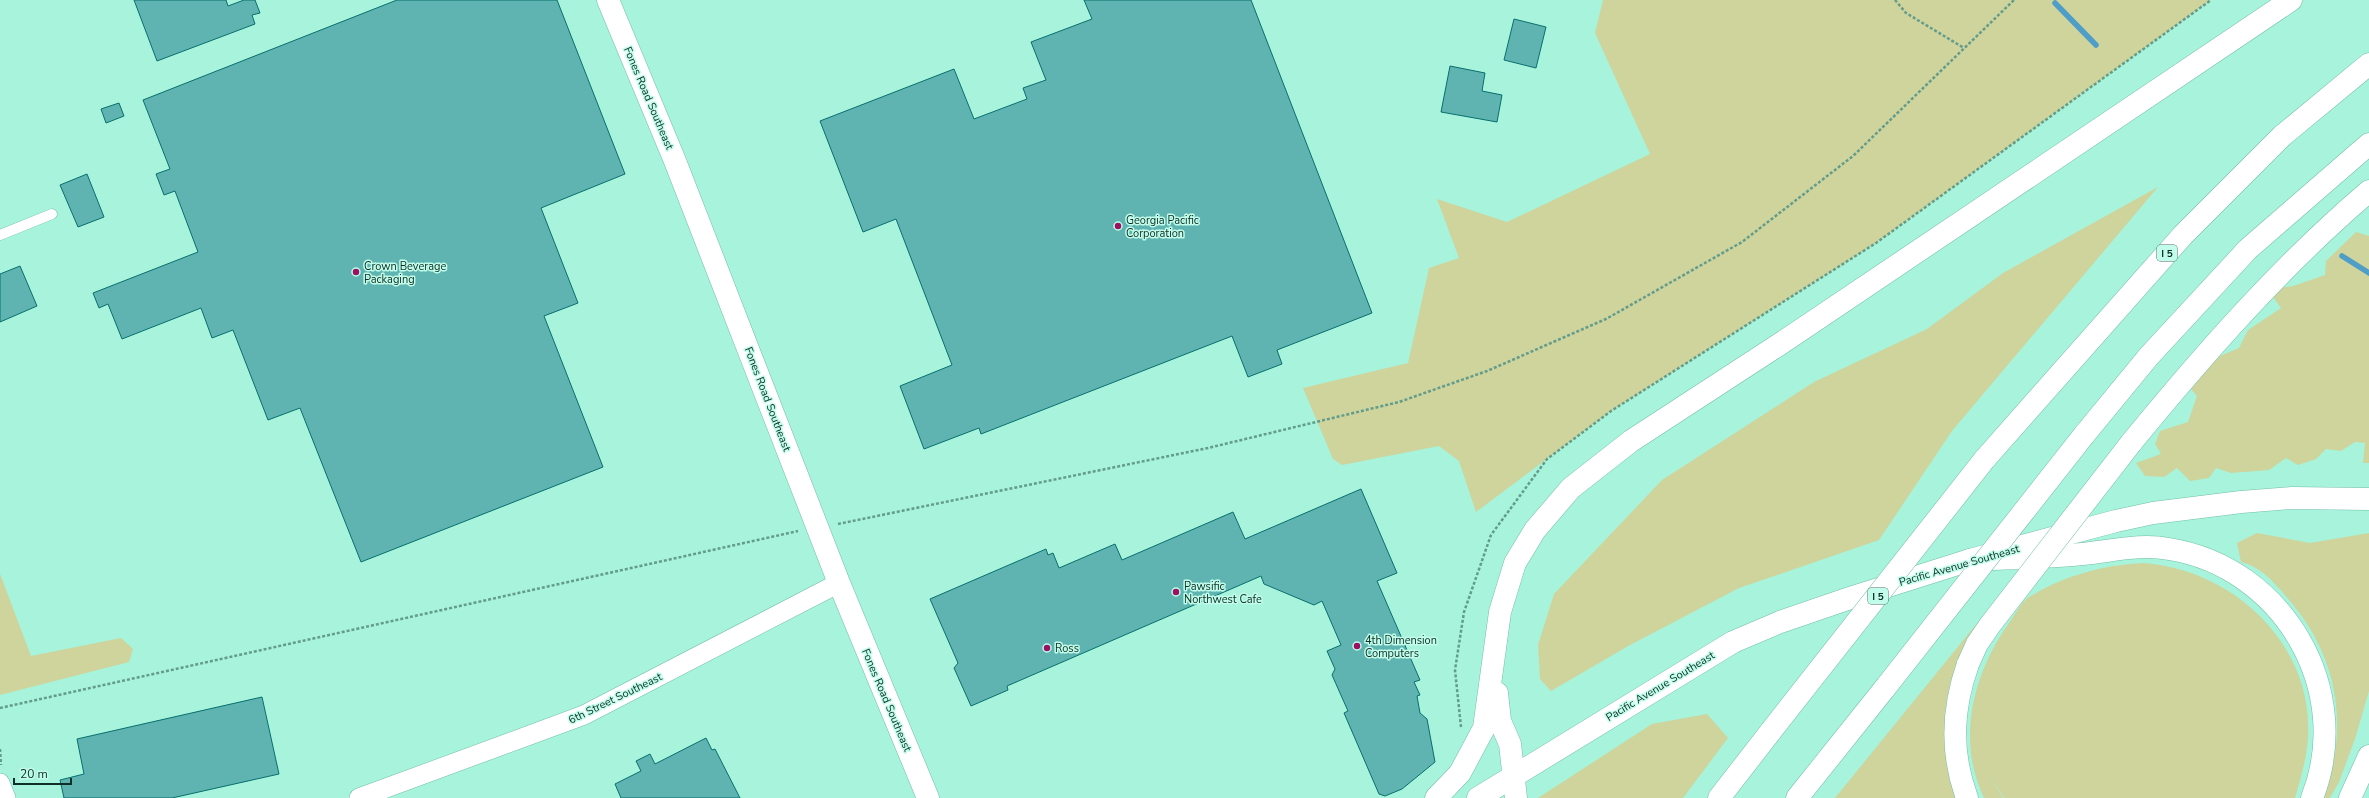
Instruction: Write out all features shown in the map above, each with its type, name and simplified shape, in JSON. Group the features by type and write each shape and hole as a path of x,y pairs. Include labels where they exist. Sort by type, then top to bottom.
{"main road":[{"name":"Fones Road Southeast","path":"608,0 675,161 839,583 928,798"},
{"path":"1436,798 1460,773 1484,728 1494,668 1500,612 1515,563 1535,530 1571,488 1631,441 1783,342 2291,0"},
{"name":"I 5","path":"1719,798 1984,460 2183,235 2282,136 2369,64"},
{"path":"1798,798 2084,435 2149,356 2248,249 2369,144"},
{"path":"1967,798 1957,766 1954,728 1960,686 1977,644 1990,625 2131,443 2180,384 2255,300 2340,216 2369,191"},
{"name":"Pacific Avenue Southeast","path":"1478,798 1733,642 1780,622 1970,560 2116,521 2153,513 2241,502 2292,498 2369,499"},
{"path":"1970,560 2090,553 2130,546 2169,548 2205,558 2226,567 2250,582 2285,615 2302,640 2315,671 2323,705 2325,740 2322,766 2312,798"},
{"path":"1494,668 1500,721 1510,744 1516,798"},
{"path":"2350,798 2369,756"}],"street":[{"name":"6th Street Southeast","path":"359,798 584,715 839,583"},
{"path":"0,783 6,798"}],"lane":[{"path":"0,235 52,214"}],"path":[{"path":"1896,0 1906,13 1964,48"},
{"path":"839,524 1208,448 1399,402 1487,371 1606,319 1742,242 1853,156 2014,0"},
{"path":"0,708 800,531"},
{"path":"0,750 0,772"}],"green space":[{"path":"1603,0 2211,0 1876,243 1611,411 1476,512 1459,461 1439,446 1342,465 1333,459 1303,388 1408,363 1429,268 1459,258 1437,199 1507,222 1650,154 1595,33"},
{"path":"2158,187 1952,431 1879,540 1739,588 1630,645 1551,691 1540,679 1538,645 1554,594 1662,480 1814,382 1927,329 2003,273"},
{"path":"2356,232 2369,236 2369,463 2363,463 2365,443 2355,442 2341,451 2326,449 2316,459 2298,465 2286,458 2269,470 2231,473 2216,468 2209,478 2190,481 2177,468 2164,477 2145,476 2136,463 2161,454 2155,444 2160,431 2188,422 2197,396 2191,389 2204,368 2220,356 2239,348 2248,330 2281,308 2273,297 2277,288 2293,286 2325,275 2326,261"},
{"path":"2257,533 2310,543 2369,533 2369,691 2355,739 2339,782 2330,798 2324,798 2332,770 2336,743 2337,716 2334,690 2327,665 2317,641 2302,617 2270,579 2254,567 2241,562 2237,543"},
{"path":"2142,563 2175,568 2206,579 2235,595 2260,616 2281,642 2297,670 2306,702 2308,736 2303,767 2295,798 2004,798 1989,775 2003,798 1984,798 1976,776 1971,753 1970,730 1972,708 1978,685 1986,664 1996,643 2018,609 2029,597 2069,578 2098,569"},
{"path":"0,574 31,656 121,638 133,649 129,662 0,695"},
{"path":"1987,611 1960,656 1952,678 1947,700 1945,723 1946,747 1949,772 1955,798 1835,798"},
{"path":"1707,714 1728,738 1683,798 1538,798 1652,724"}],"building":[{"path":"134,0 226,0 228,6 244,0 255,0 260,13 252,15 255,24 157,61"},
{"name":"Crown Beverage Packaging","path":"397,0 557,0 625,174 541,208 578,303 544,316 603,467 361,562 300,408 268,420 233,330 212,338 201,308 122,339 108,304 99,308 93,293 198,252 175,191 164,195 156,174 170,169 143,100"},
{"name":"Georgia Pacific Corporation","path":"1084,0 1251,0 1372,313 1277,350 1282,364 1248,377 1232,336 981,434 979,428 924,449 900,386 952,365 896,219 863,232 820,121 954,69 974,119 1027,99 1023,88 1046,80 1031,42 1092,19"},
{"path":"1514,19 1546,27 1536,68 1504,60"},
{"path":"1450,66 1485,73 1482,91 1502,95 1497,122 1441,112"},
{"path":"119,103 124,116 106,123 101,109"},
{"path":"87,174 104,217 78,227 60,185"},
{"path":"20,266 37,306 0,322 0,274"},
{"path":"1361,489 1397,573 1377,581 1420,680 1414,682 1420,695 1417,696 1420,713 1427,719 1435,762 1402,789 1385,796 1379,794 1344,713 1348,711 1332,675 1335,669 1327,651 1341,645 1322,601 1314,605 1264,584 1261,576 1007,686 1008,690 971,706 954,668 958,663 930,599 1046,549 1048,555 1053,553 1059,568 1115,544 1122,560 1233,512 1245,539"},
{"path":"262,697 279,774 172,798 64,798 60,780 84,774 77,739"},
{"path":"706,738 712,750 715,749 740,798 621,798 615,784 641,771 636,761 650,754 655,764"}],"waterway":[{"path":"2055,3 2096,45"},
{"path":"2342,256 2369,273"}],"place":[{"name":"Georgia Pacific Corporation","path":"1118,226"},
{"name":"Crown Beverage Packaging","path":"356,272"},
{"name":"Pawsific Northwest Cafe","path":"1176,592"},
{"name":"4th Dimension Computers","path":"1357,646"},
{"name":"Ross","path":"1047,648"}]}
